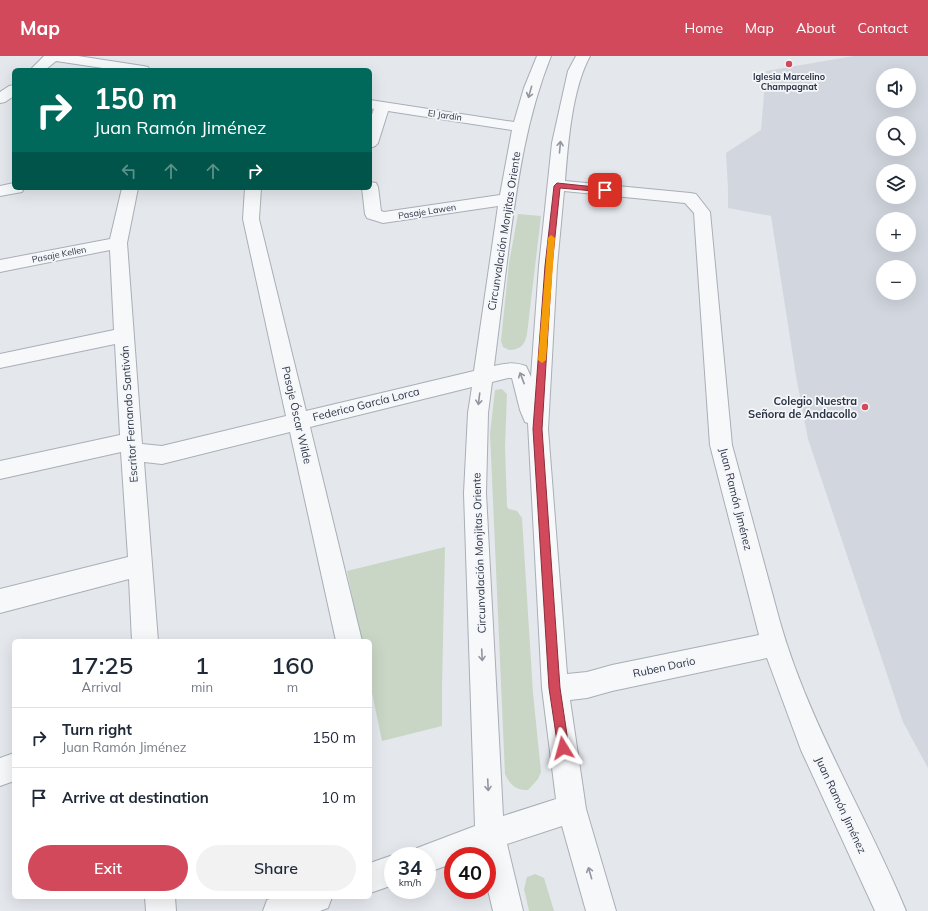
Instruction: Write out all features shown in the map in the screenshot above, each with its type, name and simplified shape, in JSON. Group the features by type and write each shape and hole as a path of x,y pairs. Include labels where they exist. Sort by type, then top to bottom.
{"street":[{"path":"39,68 52,56 127,68"},
{"path":"141,68 149,56"},
{"path":"583,56 575,71 560,142 557,186 548,266 538,429 555,688 572,809 601,911"},
{"name":"Circunvalación Monjitas Oriente","path":"508,911 490,835 475,493 478,413 482,375 507,199 520,127 539,57"},
{"path":"0,99 12,90"},
{"path":"372,130 376,105"},
{"name":"El Jardín","path":"376,105 520,127"},
{"name":"Juan Ramón Jiménez","path":"557,186 690,198 702,212 721,445 774,644 811,740 890,911"},
{"path":"0,191 12,189"},
{"name":"Escritor Fernando Santiván","path":"130,190 118,243 144,639"},
{"name":"Pasaje Óscar Wilde","path":"253,190 251,219 349,639"},
{"name":"Pasaje Lawen","path":"370,190 373,214 383,218 507,199"},
{"name":"Pasaje Kellen","path":"0,266 118,243"},
{"path":"0,362 124,335"},
{"name":"Federico García Lorca","path":"0,470 132,447 162,455 482,375 508,370 519,371 524,384 529,406 538,429"},
{"path":"0,601 140,565"},
{"name":"Ruben Dario","path":"555,688 587,685 612,678 774,644"},
{"path":"0,772 12,768"},
{"path":"436,855 540,818 572,809"},
{"path":"372,877 384,873"},
{"path":"160,899 161,911"},
{"path":"278,911 311,899"}],"shaded area":[{"name":"Colegio Nuestra Señora de Andacollo","path":"854,56 928,56 928,768 903,722 808,439 796,376 771,216 728,208 726,153 761,130 766,71"}],"green space":[{"path":"518,214 541,216 527,334 523,344 519,348 509,350 503,347 501,341 509,263"},
{"path":"502,389 507,394 505,447 507,507 517,511 522,518 533,693 541,772 538,779 528,790 520,789 514,786 505,774 490,433 495,390"},
{"path":"445,547 442,726 382,741 372,693 372,639 361,639 347,571"},
{"path":"535,874 544,878 554,911 529,911 524,889 527,877"}],"slow traffic":[{"path":"542,360 551,238"}],"place":[{"name":"Iglesia Marcelino Champagnat","path":"789,64"},
{"name":"Colegio Nuestra Señora de Andacollo","path":"865,407"}],"route":[{"path":"563,748 555,688 543,528 538,429 548,266 557,186 605,190"}]}
